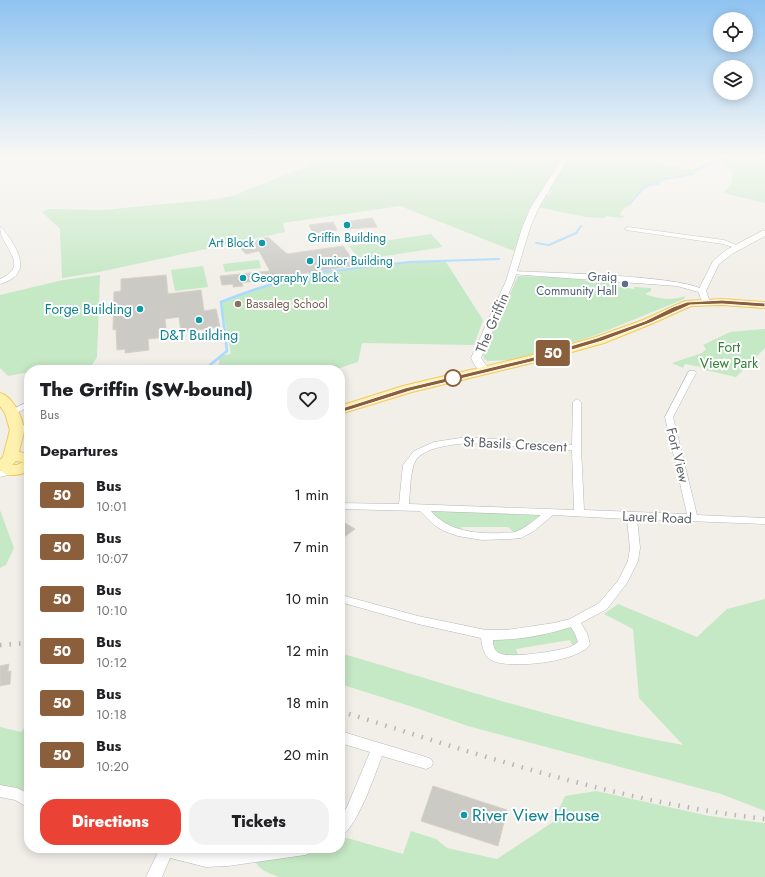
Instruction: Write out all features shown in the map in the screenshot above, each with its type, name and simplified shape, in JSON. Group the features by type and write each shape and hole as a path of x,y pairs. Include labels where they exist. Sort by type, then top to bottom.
{"main road":[{"path":"345,408 408,389 485,371 600,340 648,322 704,296 765,305"},
{"path":"0,397 23,429 17,465"}],"street":[{"path":"540,198 524,234 513,273 677,284 704,296 716,263 739,247 765,233"},
{"path":"0,229 10,243 17,267 13,276 0,282"},
{"path":"628,229 724,242 739,247"},
{"name":"The Griffin","path":"485,371 478,363 476,358 513,273"},
{"name":"Fort View","path":"692,373 669,417 693,518"},
{"path":"577,402 576,448 579,514"},
{"path":"12,412 24,406"},
{"name":"St Basils Crescent","path":"404,507 408,465 417,453 437,444 467,440 576,448"},
{"name":"Laurel Road","path":"345,506 422,507 765,521"},
{"path":"422,507 427,516 447,528 466,534 490,538 516,535 533,526 550,512"},
{"path":"345,600 418,620 486,635 508,635 554,628 574,622 603,606 622,583 633,561 635,548 632,516"},
{"path":"486,635 488,647 496,656 507,660 520,660 575,651 584,644 581,633 574,622"},
{"path":"345,739 426,764"},
{"path":"345,822 352,812 378,750"},
{"path":"0,791 16,794 24,798"},
{"path":"154,877 162,853"},
{"path":"179,853 206,860 228,859 270,853"}],"green space":[{"path":"536,198 529,209 514,251 400,206 283,223 285,232 99,272 62,278 60,229 42,212 49,209 103,210 217,199"},
{"path":"543,198 635,198 630,203 633,204 623,209 620,215 624,216 622,218 607,216 604,218 586,217 537,207"},
{"path":"744,198 765,198 765,203"},
{"path":"431,234 443,247 360,260 349,246"},
{"path":"259,260 261,268 225,272 223,264"},
{"path":"428,261 446,262 483,320 474,345 362,343 358,362 345,366 219,365 219,356 231,354 221,302 257,289 302,276"},
{"path":"203,266 208,287 175,291 171,270"},
{"path":"100,275 97,357 92,365 24,365 24,373 8,376 0,368 0,295 63,280"},
{"path":"518,276 576,278 587,281 609,282 609,286 634,289 634,287 651,288 651,291 645,294 660,298 670,299 685,296 684,299 596,335 511,360 487,361 483,354"},
{"name":"Fort View Park","path":"765,329 765,348 736,377 705,370 706,368 685,364 683,368 672,363 702,353 706,349 703,345 730,332"},
{"path":"422,507 550,513 517,535 508,527 461,527 466,534 447,528"},
{"path":"0,510 14,548 6,565 0,568"},
{"path":"765,599 765,811 721,794 468,726 345,686 345,654 553,715 683,745 639,698 633,629 604,614 618,604 697,637 727,609"},
{"path":"574,622 581,633 575,651 570,640 516,649 520,660 496,656 486,635"},
{"path":"0,727 21,732 24,728 24,799 0,791"},
{"path":"596,791 709,816 765,823 765,877 279,877 263,870 257,864 253,855 228,859 191,853 345,853 345,837 403,854 411,831 436,839 447,848 497,859 553,822 565,796"}],"building":[{"path":"372,218 377,227 348,229 343,222"},
{"path":"333,222 337,230 313,233 309,225"},
{"name":"Junior Building","path":"268,237 287,254 343,246 357,265 242,283 243,286 233,287 233,284 222,285 220,276 270,271 259,251 246,254 238,246"},
{"name":"Forge Building","path":"166,275 168,294 201,290 204,311 216,309 220,327 181,332 179,317 165,319 167,337 148,339 149,350 125,353 125,349 117,350 116,329 113,330 114,292 121,291 121,279"},
{"path":"345,523 355,529 345,536"},
{"path":"9,664 8,672 11,671 10,684 0,686 0,666"},
{"name":"River View House","path":"433,786 507,810 498,846 421,821"}],"waterway":[{"path":"630,203 635,198"},
{"path":"536,243 549,245 576,233 581,226"},
{"path":"324,272 409,262 499,259"},
{"path":"324,272 328,271"},
{"path":"210,365 227,351 221,302 247,292 301,276 324,272"}],"railway":[{"path":"0,645 24,643"},
{"path":"345,713 497,760 603,789 657,801 765,819"}],"bus line":[{"name":"50","path":"345,408 408,389 532,359 600,340 648,322 675,308 689,304 698,302 722,302 765,305"}],"place":[{"name":"Griffin Building","path":"347,225"},
{"name":"Art Block","path":"262,243"},
{"name":"Junior Building","path":"310,261"},
{"name":"Geography Block","path":"243,278"},
{"name":"Graig Community Hall","path":"625,284"},
{"name":"Bassaleg School","path":"238,304"},
{"name":"Forge Building","path":"140,309"},
{"name":"D&T Building","path":"199,320"},
{"name":"River View House","path":"464,815"}]}
